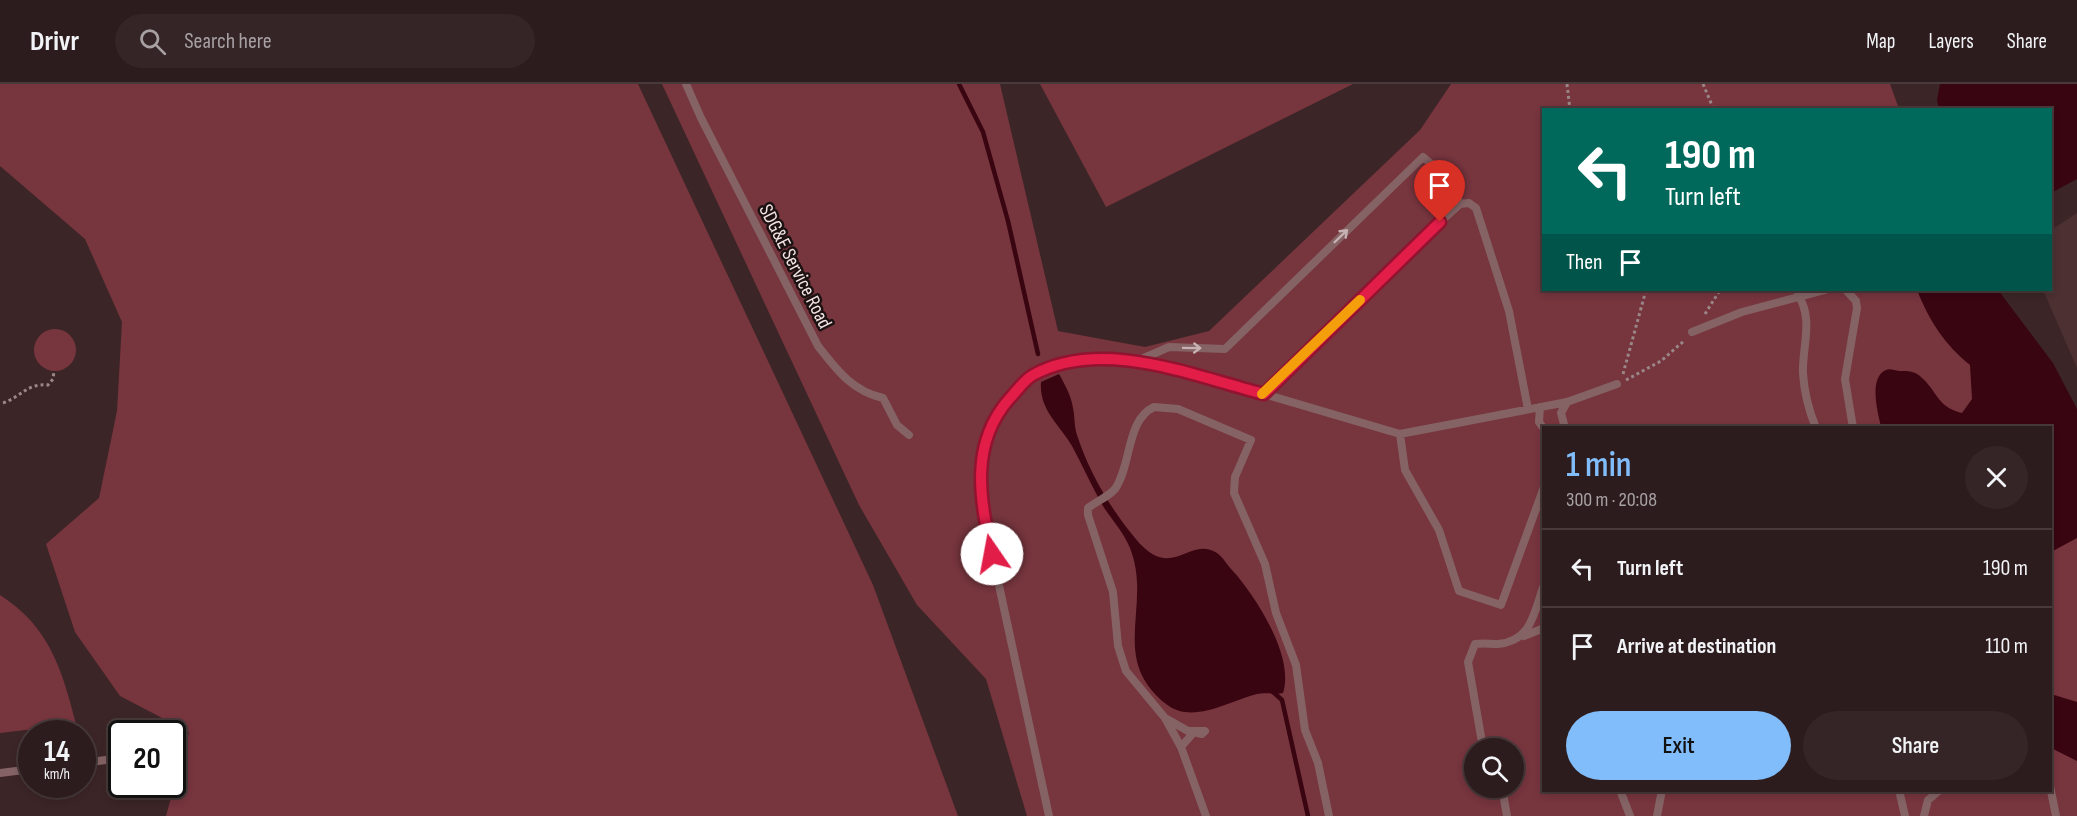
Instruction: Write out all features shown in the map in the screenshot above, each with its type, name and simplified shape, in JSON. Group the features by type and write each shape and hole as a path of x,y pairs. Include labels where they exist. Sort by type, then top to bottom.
{"lane":[{"name":"SDG&E Service Road","path":"686,84 701,118 818,346 843,379 870,395 883,398 897,425 909,435"},
{"path":"1136,362 1169,347 1226,348 1423,157 1446,177 1456,190 1460,204"},
{"path":"1264,394 1460,204 1469,203 1476,208 1509,311 1528,409"},
{"path":"1692,332 1742,312 1820,291"},
{"path":"1847,291 1856,301 1857,308 1845,379 1853,426"},
{"path":"1798,295 1803,304 1807,323 1803,374 1815,426"},
{"path":"1049,816 982,507 979,471 984,444 994,418 1030,376 1067,361 1100,358 1136,362 1264,394 1400,434 1567,402 1617,384"},
{"path":"1565,426 1562,412 1567,402"},
{"path":"1206,816 1181,747 1166,718 1135,685 1120,656 1113,592 1088,515 1088,508 1108,495 1126,466 1140,417 1155,407 1178,409 1251,440 1235,477 1234,493 1266,564 1276,613 1296,665 1305,730 1318,763 1329,816"},
{"path":"1540,407 1539,422 1542,426"},
{"path":"1400,434 1405,470 1439,530 1459,591 1501,605 1542,492"},
{"path":"1522,637 1527,630 1542,590"},
{"path":"1481,738 1468,662 1475,644 1499,644 1542,629"},
{"path":"1166,718 1194,732 1181,747"},
{"path":"0,773 18,771"},
{"path":"1621,792 1630,816"},
{"path":"1657,816 1662,792"},
{"path":"1899,792 1905,816"},
{"path":"1924,816 1928,800 1938,792"},
{"path":"2051,792 2056,816"},
{"path":"1504,798 1507,816"}],"path":[{"path":"1567,84 1570,108"},
{"path":"1703,84 1713,108"},
{"path":"1617,384 1624,372 1646,291"},
{"path":"1617,384 1641,374 1661,361 1692,332 1719,291"},
{"path":"3,404 15,399 26,387 48,385 53,379 54,371"}],"shaded area":[{"path":"0,84 638,84 873,585 958,816 166,816 171,798 186,798 186,743 189,732 186,730 186,720 166,720 120,696 75,632 46,544 99,498 117,411 122,322 85,239 0,166"},
{"path":"662,84 1000,84 1058,331 1145,347 1209,331 1420,130 1451,84 1890,84 1899,108 1542,108 1542,291 1982,291 2077,460 2077,816 1027,816 986,679 917,605 859,505"},
{"path":"1040,84 1353,84 1106,207"},
{"path":"1940,84 2077,84 2077,179 2052,192 2052,108 1939,108 1937,100"},
{"path":"2077,213 2077,368 2043,291 2052,291 2052,229"},
{"path":"1917,291 1999,291 2053,363 2077,409 2077,538 2052,551 2052,426 1881,426 1876,396 1877,380 1880,374 1888,369 1916,374 1927,383 1947,407 1962,413 1972,399 1970,365 1952,349 1938,331"},
{"path":"55,329 63,330 70,335 75,342 75,358 70,365 63,370 55,371 47,370 40,365 35,358 34,350 35,342 40,335 47,330"},
{"path":"1059,374 1071,399 1076,432 1082,449 1101,489 1117,514 1135,538 1148,551 1159,557 1170,558 1207,549 1221,557 1251,595 1271,627 1283,662 1285,678 1283,693 1257,694 1211,710 1187,712 1176,710 1166,704 1149,686 1139,668 1135,650 1136,569 1130,548 1103,506 1072,446 1043,401 1041,382"},
{"path":"0,595 31,621 52,651 75,720 18,720 18,731 0,733"},
{"path":"2052,694 2077,702 2077,761 2052,748"}],"waterway":[{"path":"959,84 983,132 1008,221 1038,354"},
{"path":"1271,690 1282,700 1308,816"}],"slow traffic":[{"path":"1262,394 1360,300"}],"route":[{"path":"992,554 982,507 979,471 984,444 994,418 1030,376 1067,361 1100,358 1136,362 1264,394 1440,222"}]}
